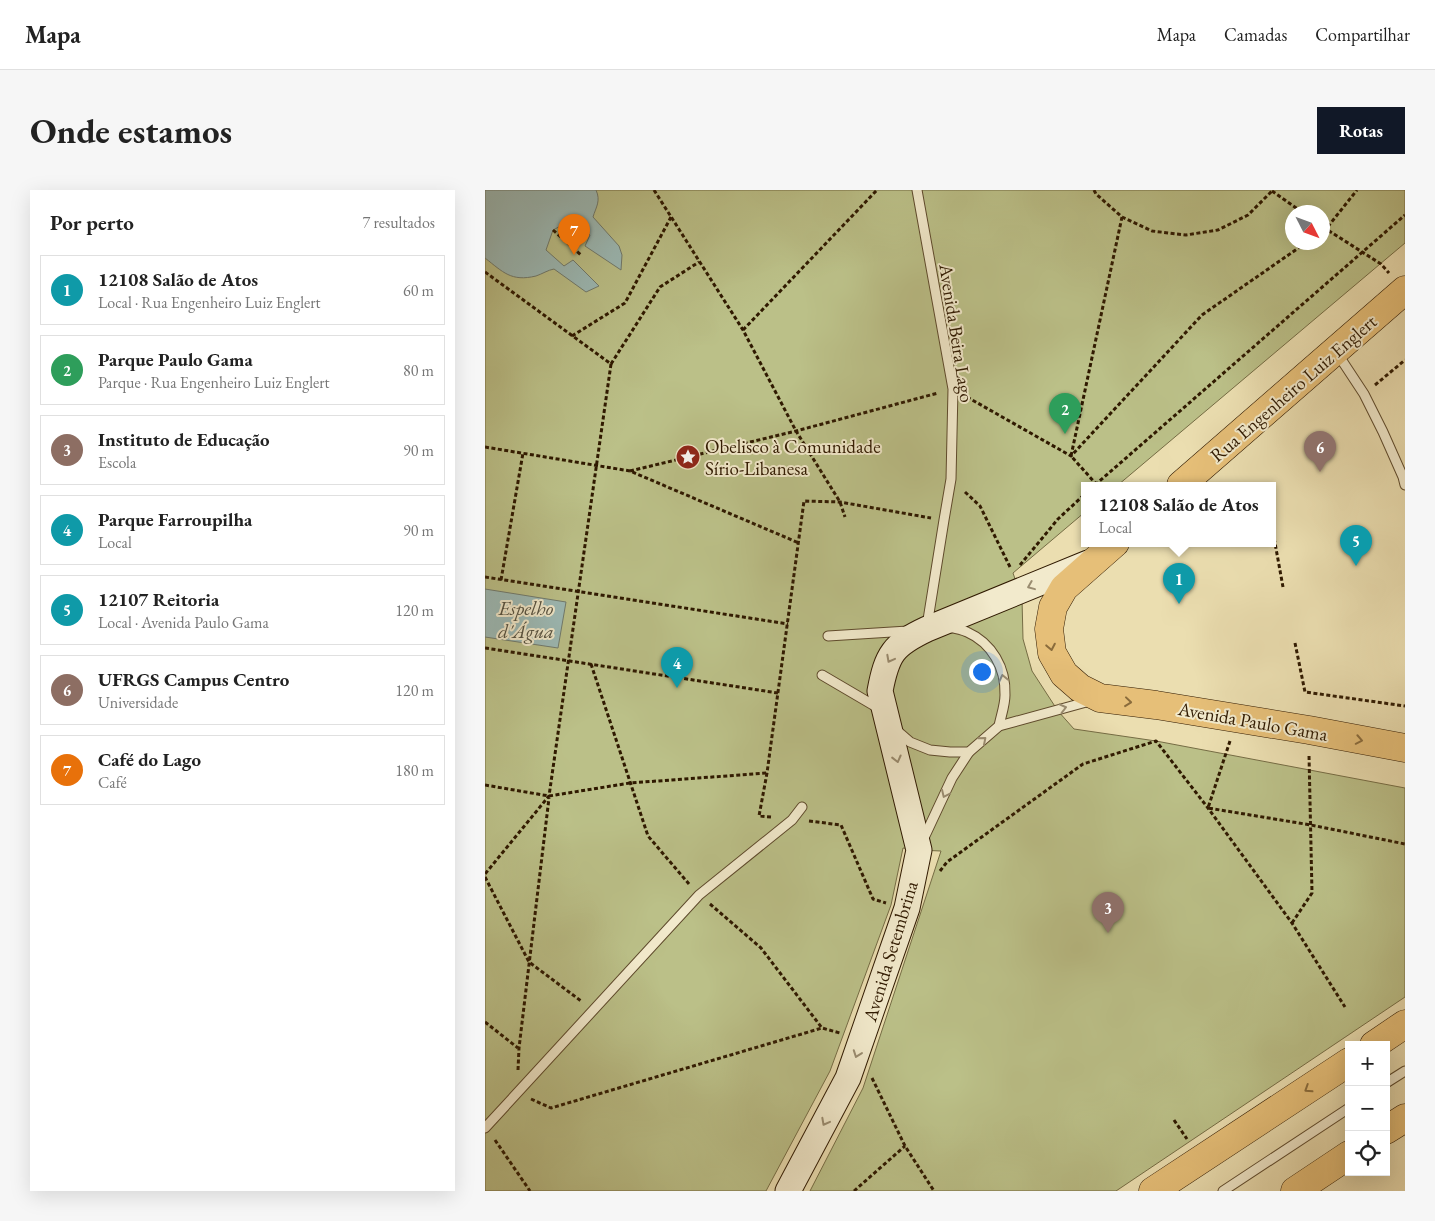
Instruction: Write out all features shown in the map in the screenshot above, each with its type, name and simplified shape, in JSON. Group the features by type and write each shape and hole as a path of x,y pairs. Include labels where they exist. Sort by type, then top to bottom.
{"main road":[{"name":"Rua Engenheiro Luiz Englert","path":"1184,482 1405,290"},
{"path":"1092,562 1110,547"},
{"name":"Avenida Paulo Gama","path":"1092,562 1063,588 1053,607 1049,629 1052,653 1064,674 1080,688 1100,698 1156,705 1402,745"},
{"path":"1380,1041 1405,1024"},
{"path":"1153,1191 1345,1065"},
{"path":"1390,1127 1405,1118"},
{"path":"1295,1191 1345,1158"}],"street":[{"name":"Avenida Setembrina","path":"788,1191 848,1078 862,1042 907,908 919,850 880,691 884,671 892,652 907,638 927,629 1092,562"}],"lane":[{"name":"Avenida Beira Lago","path":"917,190 953,389 951,479 927,629"},
{"path":"1335,350 1364,394 1383,432 1405,485"},
{"name":"Avenida Setembrina","path":"927,629 947,626 967,632 983,642 997,658 1004,677 1005,697 999,726"},
{"path":"828,636 927,629"},
{"path":"822,675 885,712 895,729 910,742 930,750 969,752"},
{"name":"Avenida Paulo Gama","path":"919,850 953,778 969,752 999,726 1100,698"},
{"path":"485,1127 699,895 792,820 802,807"},
{"path":"1390,1081 1405,1071"},
{"path":"1223,1191 1345,1111"}],"path":[{"path":"654,190 743,330 796,430 840,502 845,517"},
{"path":"743,330 877,190"},
{"path":"1094,190 1122,217 1152,231 1186,235 1219,230 1248,215 1273,191 1292,205"},
{"path":"1330,222 1357,190"},
{"path":"1099,482 1405,214"},
{"path":"572,336 625,304 671,217"},
{"path":"1071,456 1122,217"},
{"path":"553,230 581,255"},
{"path":"1330,232 1363,251 1381,264 1405,290"},
{"path":"1071,456 1202,315 1295,250"},
{"path":"594,1010 529,962 485,875 549,796 611,364 660,287 699,262"},
{"path":"485,272 611,364"},
{"path":"1364,394 1405,360"},
{"path":"630,471 953,389 1071,456 1093,482"},
{"path":"485,447 630,471 799,543"},
{"path":"501,580 523,453"},
{"path":"951,479 980,506 1013,573"},
{"path":"1019,566 1058,519 1081,498"},
{"path":"907,908 873,899 841,825 759,816 767,773 804,501 840,502 944,520"},
{"path":"1276,547 1283,587"},
{"path":"485,577 788,624"},
{"path":"1295,643 1305,692 1405,706"},
{"path":"485,648 778,693"},
{"path":"1209,808 1237,719"},
{"path":"1292,923 1311,893 1309,730"},
{"path":"935,875 947,862 1083,764 1156,741 1209,808 1292,923 1345,1007"},
{"path":"485,785 549,796 630,783 767,773"},
{"path":"1209,808 1311,825 1405,844"},
{"path":"485,1022 519,1048"},
{"path":"862,1042 869,1070 905,1146 935,1191"},
{"path":"485,1127 530,1191"},
{"path":"854,1191 905,1146"}],"green space":[{"path":"485,190 1405,190 1405,243 1122,482 1081,482 1081,515 1013,573 1022,599 1023,639 1032,671 1058,711 1074,729 1156,741 1405,788 1405,997 1116,1191 810,1191 863,1088 941,851 903,848 891,905 830,1071 766,1191 485,1191"}],"water":[{"path":"485,190 596,190 598,201 593,217 619,246 622,255 621,270 585,246 590,235 572,220 553,230 546,250 564,266 573,260 599,286 586,292 554,269 527,278 514,277 502,271 485,258"},
{"name":"Espelho d'Água","path":"485,589 566,602 558,648 485,637"}],"place":[{"name":"Café do Lago","path":"574,255"},
{"name":"Parque Paulo Gama","path":"1065,434"},
{"name":"Obelisco à Comunidade Sírio-Libanesa","path":"688,457"},
{"name":"UFRGS Campus Centro","path":"1320,472"},
{"name":"12107 Reitoria","path":"1356,566"},
{"name":"12108 Salão de Atos","path":"1179,604"},
{"name":"Parque Farroupilha","path":"677,688"},
{"name":"Instituto de Educação","path":"1108,933"}]}
